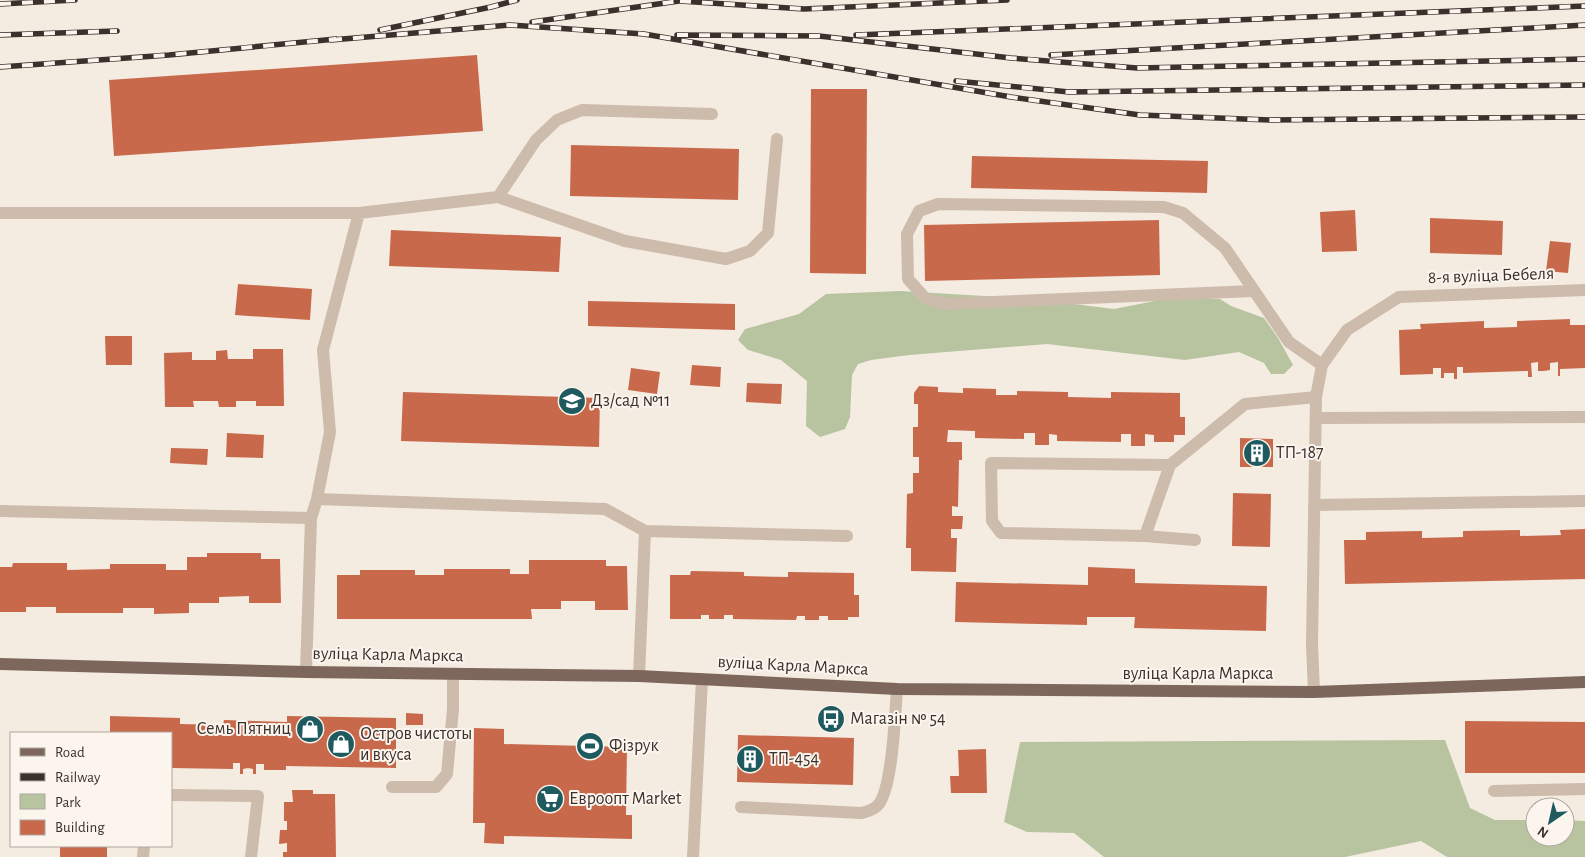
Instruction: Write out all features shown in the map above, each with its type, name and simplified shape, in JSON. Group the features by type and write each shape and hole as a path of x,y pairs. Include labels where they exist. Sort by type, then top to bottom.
{"main road":[{"name":"вуліца Карла Маркса","path":"0,664 306,672 639,676 897,689 1314,692 1585,682"}],"street":[{"path":"498,197 536,140 557,120 574,113 582,110 712,114"},
{"path":"0,213 359,213 498,197 625,241 726,259 750,251 768,232 777,139"},
{"path":"1253,291 945,304 926,299 908,279 907,234 918,211 938,204 1164,208 1183,213 1225,248 1289,342 1322,365 1316,397 1312,645 1314,692"},
{"path":"306,672 311,518 317,499 330,432 323,350 359,213"},
{"name":"8-я вуліца Бебеля","path":"1322,365 1347,330 1399,297 1585,290"},
{"path":"1145,536 1170,465 1245,404 1316,397"},
{"path":"1316,418 1585,416"},
{"path":"1170,465 992,463 992,521 1002,533 1145,536 1195,540"},
{"path":"317,499 605,509 645,531 847,536"},
{"path":"1314,505 1584,500"},
{"path":"0,511 311,518"},
{"path":"639,676 645,531"},
{"path":"392,787 436,787 447,774 453,709 453,674"},
{"path":"693,857 702,679"},
{"path":"741,807 861,813 876,807 886,792 897,689"},
{"path":"1494,791 1585,789"},
{"path":"172,795 258,796 250,857"}],"green space":[{"path":"900,291 1033,299 1114,309 1170,298 1220,299 1231,306 1264,318 1293,365 1284,374 1271,374 1264,363 1239,352 1185,360 1047,344 909,355 871,360 858,364 852,375 850,417 845,429 820,437 806,426 807,381 781,360 748,350 738,340 745,329 799,314 826,294"},
{"path":"1445,740 1470,808 1495,820 1525,820 1525,847 1575,847 1575,820 1585,821 1585,857 1447,857 1421,841 1345,857 1104,857 1074,833 1027,832 1004,822 1020,742"}],"building":[{"path":"477,55 483,131 114,156 109,80"},
{"path":"811,89 867,89 866,274 810,273"},
{"path":"571,145 739,149 738,200 570,196"},
{"path":"972,156 1208,161 1207,193 971,188"},
{"path":"1355,210 1357,251 1322,252 1320,212"},
{"path":"1430,218 1503,221 1502,255 1430,253"},
{"path":"1159,220 1160,275 925,281 924,225"},
{"path":"391,230 561,237 559,272 389,266"},
{"path":"1550,241 1571,243 1568,273 1546,271"},
{"path":"238,284 312,289 310,320 235,315"},
{"path":"588,301 735,304 735,330 588,326"},
{"path":"1570,319 1570,325 1585,325 1585,368 1560,369 1560,376 1558,376 1558,362 1550,363 1550,370 1538,371 1538,362 1531,363 1532,377 1528,377 1528,371 1463,373 1463,367 1457,367 1457,379 1454,379 1454,373 1444,373 1444,378 1441,378 1441,368 1433,368 1433,374 1400,375 1399,330 1421,329 1420,324 1484,321 1484,328 1517,327 1517,321"},
{"path":"105,336 132,336 132,365 106,365"},
{"path":"253,349 283,349 284,406 256,406 256,401 236,401 236,407 219,407 218,401 193,401 194,407 165,407 164,353 192,352 192,360 216,360 216,351 227,350 228,359 253,359"},
{"path":"692,365 721,367 720,387 690,385"},
{"path":"631,368 660,372 657,394 628,390"},
{"path":"747,383 782,384 781,404 746,402"},
{"path":"919,386 938,387 938,392 963,393 963,388 996,389 996,395 1017,395 1017,391 1068,392 1068,397 1111,398 1111,392 1180,393 1180,417 1185,417 1185,435 1174,435 1174,442 1154,442 1154,435 1145,434 1145,446 1131,446 1131,434 1121,434 1121,442 1057,441 1057,435 1049,434 1049,445 1035,445 1035,433 1024,433 1024,439 975,438 975,431 948,430 947,442 962,442 962,460 959,460 958,507 952,506 952,516 963,516 962,529 951,529 951,538 957,538 956,572 911,571 911,548 906,548 907,494 913,493 913,473 919,473 919,457 913,457 913,427 918,427 918,404 914,404 914,393"},
{"path":"403,392 600,398 599,447 401,441"},
{"path":"227,433 264,435 263,458 226,457"},
{"name":"ТП-187","path":"1240,438 1273,439 1273,467 1240,467"},
{"path":"171,448 208,449 207,465 170,463"},
{"path":"1233,493 1271,494 1270,547 1232,546"},
{"path":"1585,529 1585,579 1345,584 1344,540 1366,540 1366,532 1422,531 1422,538 1463,537 1463,531 1520,530 1520,536 1561,535 1560,530"},
{"path":"207,553 261,553 261,559 280,559 281,603 249,603 249,596 219,597 219,603 189,603 189,613 154,614 154,608 123,608 123,613 56,613 56,607 26,607 26,612 0,612 0,567 12,567 13,563 67,563 67,570 110,569 110,564 166,564 166,570 187,570 187,557 207,557"},
{"path":"529,560 606,560 606,566 627,566 628,610 595,610 595,601 561,601 561,609 531,609 532,619 337,619 337,575 360,575 360,570 415,570 415,575 444,575 444,569 510,569 510,574 529,574"},
{"path":"1088,567 1135,569 1135,583 1267,586 1266,631 1134,628 1135,617 1087,617 1087,625 955,622 956,582 1088,585"},
{"path":"691,571 744,572 744,576 788,577 788,572 854,573 854,595 859,595 859,617 848,617 848,620 828,620 828,616 819,616 819,620 805,620 805,616 797,616 796,620 733,619 733,615 724,615 724,619 709,619 709,615 701,615 701,619 670,619 670,575 690,575"},
{"path":"406,713 423,714 423,725 406,725"},
{"path":"110,716 180,718 180,724 223,725 224,720 287,722 287,716 396,718 396,768 286,766 286,770 264,770 264,764 256,764 256,774 253,774 253,769 248,768 243,769 243,774 240,774 240,763 233,763 233,769 172,768 172,732 110,732"},
{"path":"1465,721 1585,722 1585,773 1465,773"},
{"name":"Евроопт Market","path":"474,728 504,729 504,744 627,747 626,815 632,815 632,839 504,836 504,844 484,843 485,823 473,823"},
{"path":"738,735 854,738 853,785 737,782"},
{"path":"986,749 987,793 951,793 950,776 959,776 958,750"},
{"path":"292,790 313,790 313,794 335,794 336,857 283,857 283,852 287,852 287,843 279,844 280,830 287,830 287,821 284,821 284,802 293,802"},
{"path":"60,847 107,847 107,857 60,857"}],"railway":[{"path":"0,4 75,0"},
{"path":"380,30 517,0"},
{"path":"532,22 686,0"},
{"path":"680,1 804,9 1007,0"},
{"path":"856,35 1585,6"},
{"path":"331,40 510,25 644,34 1011,97 1140,115 1270,120 1585,117"},
{"path":"1051,55 1585,25"},
{"path":"0,35 117,31"},
{"path":"677,35 819,36 1011,58 1137,68 1585,59"},
{"path":"0,67 169,55 336,39"},
{"path":"956,81 1069,92 1585,85"}],"place":[{"name":"Дз/сад №11","path":"572,401"},
{"name":"ТП-187","path":"1257,453"},
{"name":"Магазін № 54","path":"831,719"},
{"name":"Семь Пятниц","path":"310,729"},
{"name":"Остров чистоты и вкуса","path":"341,744"},
{"name":"Фізрук","path":"590,746"},
{"name":"ТП-454","path":"750,759"},
{"name":"Евроопт Market","path":"550,799"}]}
